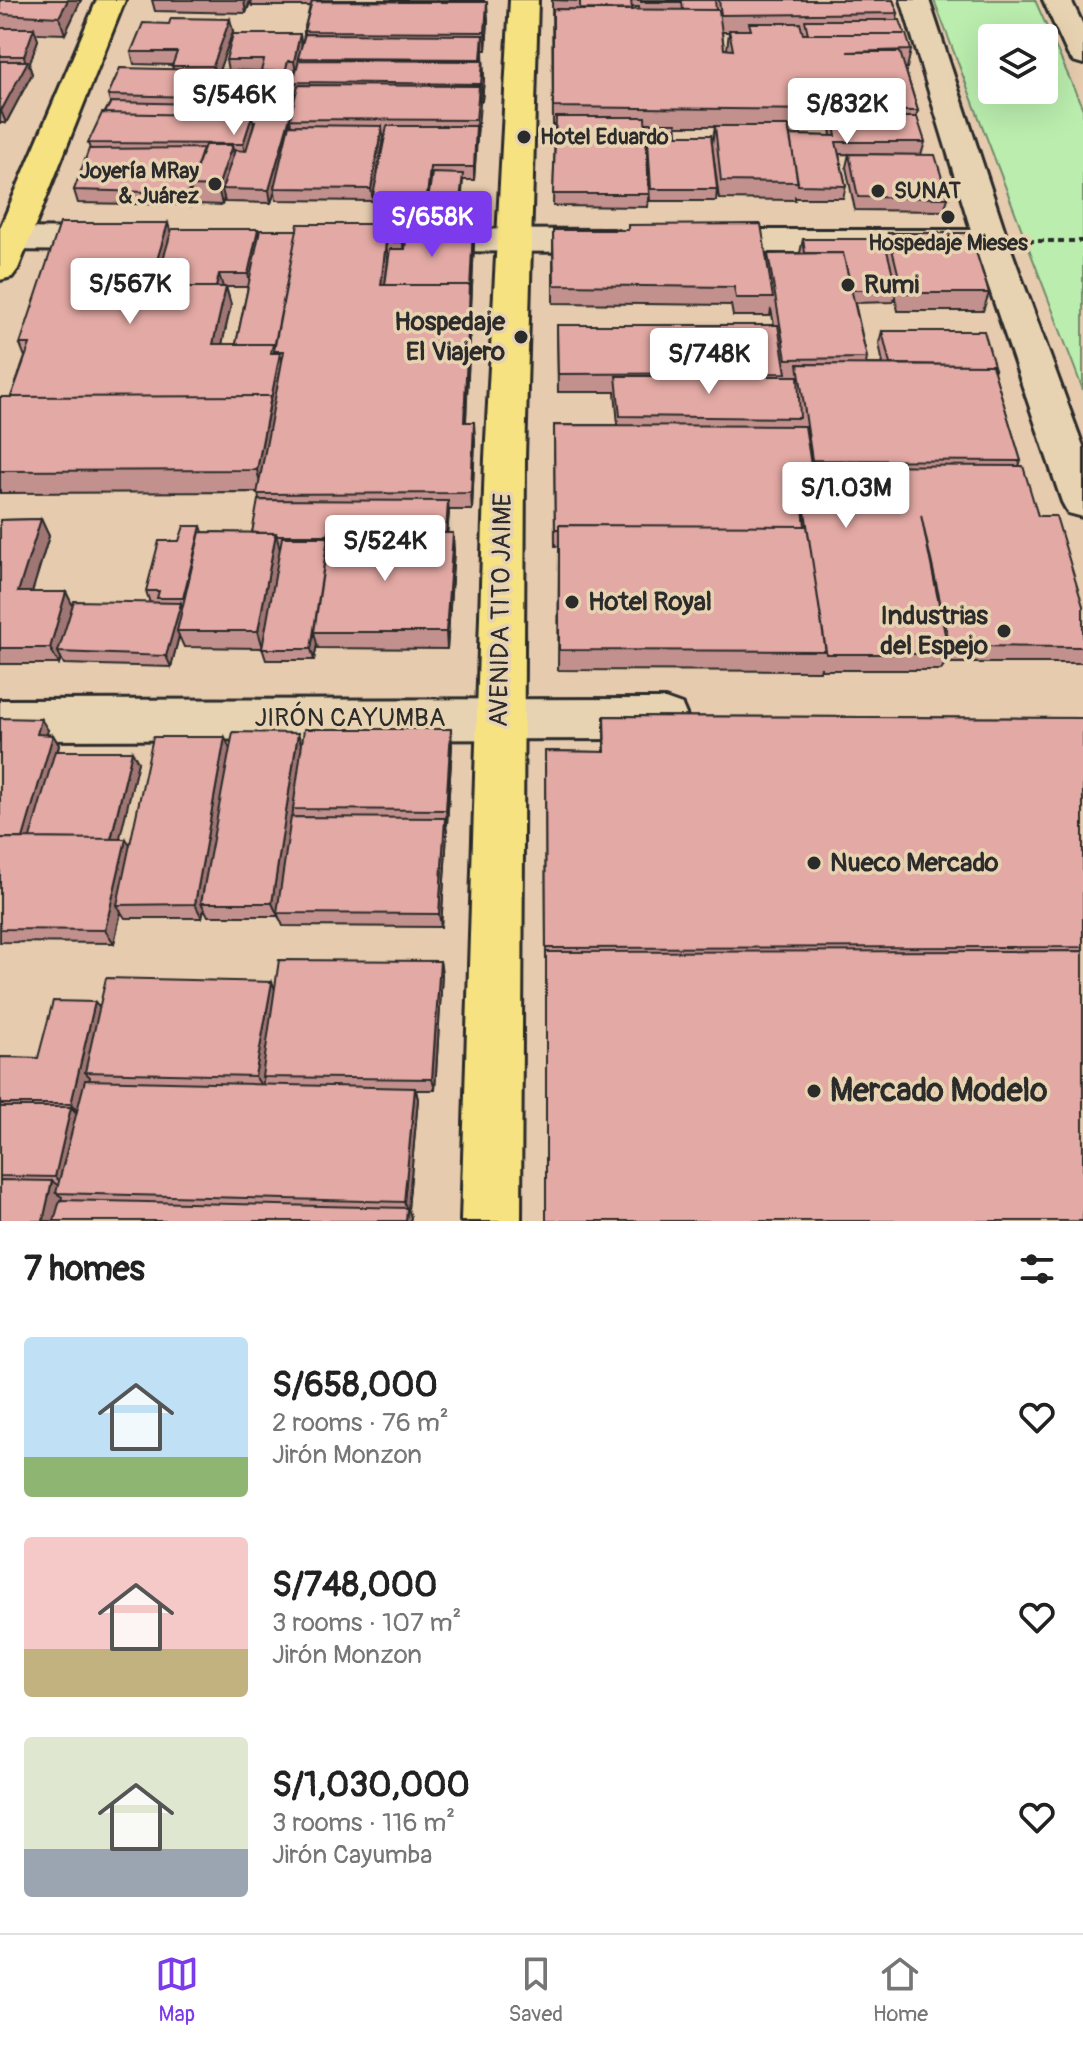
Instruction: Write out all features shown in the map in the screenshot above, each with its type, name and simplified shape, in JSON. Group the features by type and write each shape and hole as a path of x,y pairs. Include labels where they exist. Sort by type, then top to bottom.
{"highway":[{"path":"4,249 111,0"},
{"name":"AVENIDA TITO JAIME","path":"491,1221 498,717 510,240 524,0"}],"street":[{"path":"915,0 991,241 1083,502"},
{"path":"1057,0 1083,55"},
{"path":"4,249 152,240"},
{"path":"386,240 991,241"},
{"name":"JIRÓN CAYUMBA","path":"0,720 703,719"}],"path":[{"path":"991,241 1083,241"}],"green space":[{"path":"934,0 1035,0 1046,24 978,24 978,104 1058,104 1058,52 1083,109 1083,390"}],"building":[{"path":"0,0 68,0 59,17 0,14"},
{"path":"482,0 482,2 399,2"},
{"path":"552,0 631,0 632,10 580,10 580,1"},
{"path":"641,0 715,0 716,10 683,10 682,2"},
{"path":"719,0 893,0 898,13 721,15"},
{"path":"312,1 487,2 485,32 304,31"},
{"path":"553,9 719,10 724,49 733,50 729,30 751,30 749,23 800,23 803,34 906,34 911,50 847,52 900,52 918,111 553,107"},
{"path":"171,18 230,19 213,66 172,66 177,52 131,52 143,23 169,24"},
{"path":"805,20 900,20 905,34 808,34"},
{"path":"0,28 34,28 24,56 0,56"},
{"path":"233,34 300,34 294,61 288,61 285,72 261,71 264,60 226,60"},
{"path":"305,34 483,35 481,59 298,58"},
{"path":"299,60 483,61 481,84 293,82"},
{"path":"0,61 28,61 1,111 0,111"},
{"path":"120,68 294,72 286,99 108,95"},
{"path":"298,85 479,86 476,120 290,119"},
{"path":"111,102 293,106 269,190 222,189 235,150 246,151 255,121 252,116 105,113"},
{"path":"102,113 252,116 243,144 88,143"},
{"path":"556,117 645,117 649,194 553,194"},
{"path":"832,117 917,117 925,142 836,142 846,186 798,185 790,135 836,136"},
{"path":"647,123 676,123 677,135 711,135 717,189 651,189"},
{"path":"289,125 382,126 371,189 274,188"},
{"path":"387,126 476,126 474,167 430,167 427,197 373,196"},
{"path":"715,126 788,126 798,182 721,181"},
{"path":"205,145 232,145 218,187 190,186"},
{"path":"203,148 188,193 74,190 89,149"},
{"path":"849,154 935,155 948,198 858,197"},
{"path":"432,173 463,174 460,200 428,200"},
{"path":"60,223 168,223 149,287 226,287 213,344 273,344 271,353 280,353 271,399 271,396 11,397 30,344 20,344"},
{"path":"298,224 404,224 403,242 386,242 381,285 470,285 464,422 474,422 471,493 257,494 284,351 274,351"},
{"path":"761,224 773,298 736,298 734,287 554,285 553,230 628,230 628,225"},
{"path":"172,229 258,229 248,274 219,274 216,287 155,287"},
{"path":"407,229 473,229 470,289 470,285 385,285 390,249 405,249"},
{"path":"260,230 297,230 274,348 273,344 236,344"},
{"path":"888,233 970,233 989,293 903,293"},
{"path":"803,239 884,239 897,290 852,290 843,253 805,253"},
{"path":"843,253 867,358 786,359 768,254"},
{"path":"557,325 778,325 786,373 558,374"},
{"path":"882,331 984,331 995,369 992,365 890,364"},
{"path":"798,364 992,365 1021,461 812,460"},
{"path":"616,376 798,376 800,418 620,416"},
{"path":"271,396 257,470 0,471 0,397"},
{"path":"554,425 805,426 811,465 1023,466 1038,516 1056,516 1083,606 1083,647 950,646 921,515 949,654 826,654 798,463 805,526 559,525 559,529 555,529"},
{"path":"258,500 448,501 446,533 252,533"},
{"path":"41,519 18,592 66,592 50,648 0,648 0,520"},
{"path":"559,525 807,526 826,651 559,650"},
{"path":"184,526 201,526 183,598 157,598 159,591 146,591 159,541 179,541"},
{"path":"200,532 276,533 258,631 177,631"},
{"path":"329,532 453,533 446,632 314,632"},
{"path":"282,537 328,537 311,649 262,649"},
{"path":"74,601 181,603 166,656 58,652"},
{"name":"Nueco Mercado","path":"604,716 1083,718 1083,947 546,948 545,751 605,752"},
{"path":"0,718 41,719 37,734 53,735 23,838 0,838"},
{"path":"304,729 451,729 446,810 293,809"},
{"path":"233,732 298,733 272,903 201,903"},
{"path":"153,737 225,737 195,904 117,905"},
{"path":"55,751 132,751 111,839 30,838"},
{"path":"291,817 445,818 439,914 277,913"},
{"path":"0,838 126,839 105,930 0,929"},
{"name":"Mercado Modelo","path":"1083,951 1083,1221 546,1221 546,952"},
{"path":"279,960 440,961 432,1079 262,1077"},
{"path":"106,978 272,982 255,1076 85,1072"},
{"path":"53,1001 95,1002 71,1104 0,1104 0,1057 38,1058"},
{"path":"85,1080 415,1088 404,1202 56,1193"},
{"path":"0,1107 71,1107 55,1177 0,1176"},
{"path":"0,1180 52,1181 43,1221 0,1221"},
{"path":"60,1200 407,1208 406,1221 54,1221"}],"place":[{"name":"Hotel Eduardo","path":"524,137"},
{"name":"Joyería MRay & Juárez","path":"215,184"},
{"name":"SUNAT","path":"878,191"},
{"name":"Hospedaje Mieses","path":"948,217"},
{"name":"Rumi","path":"848,285"},
{"name":"Hospedaje El Viajero","path":"521,337"},
{"name":"Hotel Royal","path":"572,602"},
{"name":"Industrias del Espejo","path":"1004,631"},
{"name":"Nueco Mercado","path":"814,863"},
{"name":"Mercado Modelo","path":"814,1091"}]}
